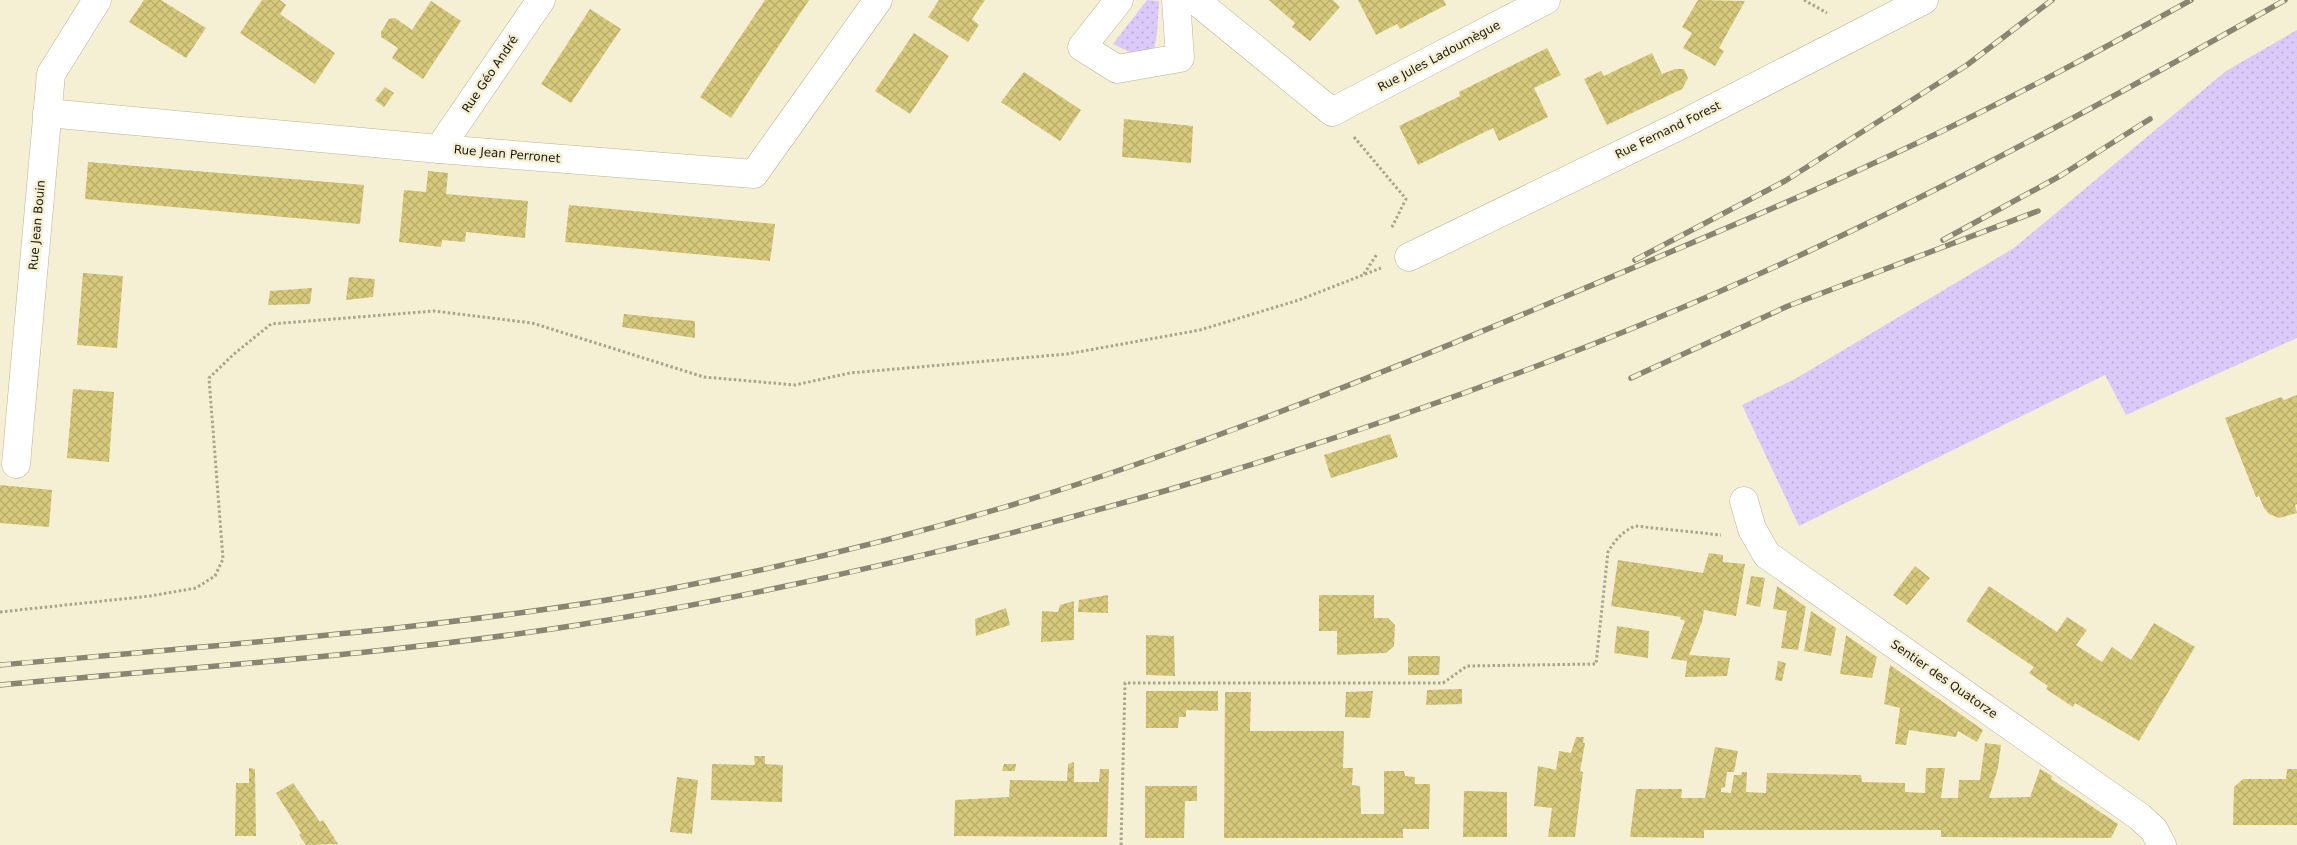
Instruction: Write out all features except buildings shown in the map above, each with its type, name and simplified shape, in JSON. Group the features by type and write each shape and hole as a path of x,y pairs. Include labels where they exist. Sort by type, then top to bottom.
{"street":[{"name":"Rue Jean Bouin","path":"16,464 50,74 97,0"},
{"name":"Rue Géo André","path":"439,149 541,0"},
{"name":"Rue Jean Perronet","path":"47,114 439,149 754,174 878,0"},
{"path":"1119,0 1082,47 1117,69 1180,58 1176,0"},
{"path":"1194,0 1332,112"},
{"name":"Rue Jules Ladoumègue","path":"1332,112 1546,0"},
{"name":"Rue Fernand Forest","path":"1409,257 1683,124 1924,0"},
{"name":"Sentier des Quatorze","path":"1744,501 1752,529 1767,555 2140,817 2154,830 2162,845"}],"path":[{"path":"1332,112 1406,198 1386,237"},
{"path":"1364,274 1378,252"},
{"path":"0,612 150,596 196,588 215,576 223,559 209,378 234,354 271,324 434,311 532,324 704,377 795,385 850,373 1067,354 1191,332 1299,300 1409,257"},
{"path":"1121,845 1125,683 1444,683 1467,666 1596,664 1608,552 1614,540 1636,526 1758,539"}],"shaded area":[{"path":"1147,0 1159,1 1157,33 1152,63 1113,44"},
{"path":"2297,30 2297,338 2126,415 2105,375 1799,526 1742,405 1795,379 2014,248 2226,71"}],"railway":[{"path":"1635,260 1785,181 1967,65 2052,0"},
{"path":"0,665 354,632 504,615 603,601 729,577 848,550 1024,501 1140,463 1363,380 1716,233 1967,119 2191,0"},
{"path":"0,685 362,652 578,625 801,583 949,549 1168,490 1327,440 1484,386 1716,293 1918,199 2103,102 2285,0"},
{"path":"1943,240 2060,176 2150,119"},
{"path":"1631,378 1788,306 2038,211"}]}
